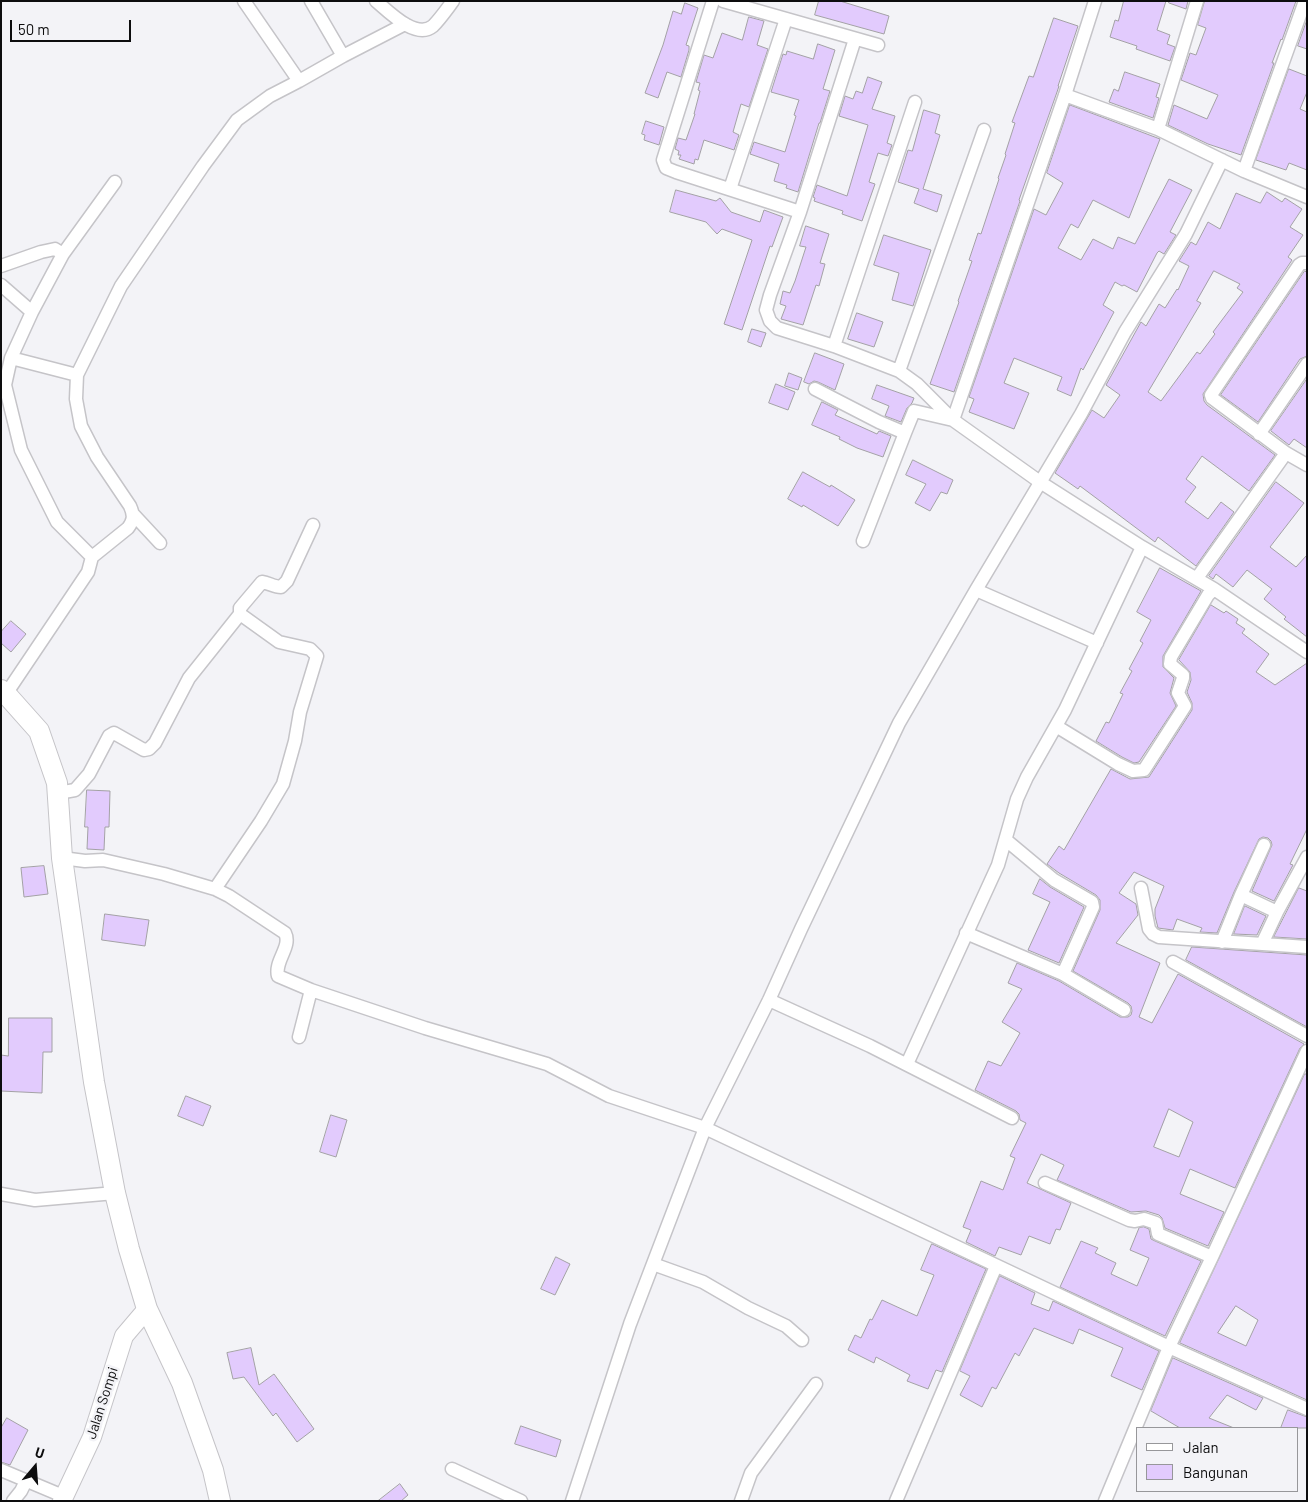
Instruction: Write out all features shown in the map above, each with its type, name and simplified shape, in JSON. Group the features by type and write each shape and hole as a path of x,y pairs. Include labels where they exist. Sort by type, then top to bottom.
{"main road":[{"path":"4,692 39,731 57,783 62,858 94,1082 115,1193 142,1314 182,1382 213,1470 220,1501"}],"street":[{"path":"244,1 299,81"},
{"path":"311,1 343,56"},
{"path":"376,1 405,24 415,29 425,30 432,26 453,1"},
{"path":"713,1 663,160 666,168 800,212"},
{"path":"723,1 878,45"},
{"path":"953,420 1095,1"},
{"path":"1158,129 1197,1"},
{"path":"1244,170 1305,1"},
{"path":"730,189 786,19"},
{"path":"160,543 134,515 97,457 81,426 76,399 77,375 122,286 203,166 237,120 270,96 405,24"},
{"path":"855,39 800,212 766,310 770,321 777,328 900,370 953,420 1040,482 1142,547 1197,578 1307,652"},
{"path":"1064,95 1158,129 1307,198"},
{"path":"834,346 915,102"},
{"path":"900,370 984,130"},
{"path":"572,1501 630,1324 705,1128 770,1000 801,929 899,723 1081,414 1125,332 1186,234 1222,160"},
{"path":"92,557 57,522 21,450 3,383 11,358 32,312 63,254 115,182"},
{"path":"1,266 55,249 63,254"},
{"path":"1307,263 1299,265 1211,395 1212,398 1259,434 1307,465"},
{"path":"1,285 32,312"},
{"path":"11,358 77,375"},
{"path":"1259,434 1307,364"},
{"path":"815,389 879,422 905,433"},
{"path":"863,541 914,410 953,420"},
{"path":"1197,578 1286,453"},
{"path":"4,692 88,572 92,557 128,528 134,515"},
{"path":"58,793 75,790 89,774 109,736 114,733 144,750 149,749 155,743 189,678 240,614 240,608 262,582 268,582 274,587 281,587 287,581 313,525"},
{"path":"906,1064 998,866 1017,799 1027,776 1056,726 1098,643 1142,547"},
{"path":"1056,726 1118,764 1133,771 1144,770 1186,706 1178,694 1183,675 1170,664 1171,657 1208,594 1214,589"},
{"path":"976,590 1098,643"},
{"path":"215,889 261,821 283,784 295,741 300,712 317,656 310,649 279,642 240,614"},
{"path":"1006,840 1054,880 1093,904 1063,974"},
{"path":"1222,942 1264,845"},
{"path":"1262,944 1307,857"},
{"path":"62,858 103,860 164,874 215,889 229,896 285,933 287,940 277,969 278,976 312,990 425,1028 547,1064 609,1096 705,1128 1169,1347 1307,1409"},
{"path":"1141,888 1149,929 1159,937 1307,947"},
{"path":"1241,895 1277,912"},
{"path":"966,933 1063,974 1124,1010"},
{"path":"1173,962 1307,1036"},
{"path":"299,1037 312,990"},
{"path":"770,1000 870,1046 1012,1118"},
{"path":"1105,1501 1169,1347 1307,1051"},
{"path":"1046,1183 1129,1220 1144,1219 1156,1223 1158,1234 1212,1257"},
{"path":"1,1194 35,1200 115,1193"},
{"path":"653,1264 703,1282 748,1308 786,1326 802,1340"},
{"path":"896,1501 996,1266"},
{"name":"Jalan Sompi","path":"63,1498 92,1437 124,1336 142,1314"},
{"path":"741,1501 751,1473 816,1384"},
{"path":"452,1469 521,1501"},
{"path":"1,1470 63,1498"},
{"path":"13,1501 21,1491 26,1480"}],"building":[{"path":"819,1 840,1 889,16 884,34 815,15"},
{"path":"1124,1 1166,1 1157,30 1170,35 1167,44 1175,47 1170,61 1136,49 1137,46 1110,37 1115,20 1118,21"},
{"path":"1169,1 1188,1 1186,9 1169,3"},
{"path":"1205,1 1296,1 1272,63 1274,63 1241,155 1208,144 1168,125 1174,105 1207,119 1218,95 1181,80 1190,53 1196,55 1206,28 1198,25"},
{"path":"685,3 698,8 686,45 689,46 689,50 681,77 667,72 658,98 645,93 663,45 673,11 681,14"},
{"path":"749,17 764,21 757,45 768,49 749,107 741,104 733,132 739,135 734,150 704,140 698,160 695,159 694,164 679,159 681,155 678,155 679,151 675,149 678,138 686,140 695,114 700,91 698,90 700,83 696,82 704,55 713,58 722,33 742,40"},
{"path":"1054,18 1078,26 954,392 930,384 959,302 972,261 969,260 978,233 981,234 999,179 1015,123 1012,122 1029,76 1033,77"},
{"path":"1307,20 1307,49 1298,46"},
{"path":"818,44 835,50 823,89 830,91 798,192 786,188 787,185 774,181 779,164 750,154 754,142 785,152 799,100 771,92 783,54 786,55 787,51 813,59"},
{"path":"1289,69 1307,76 1307,92 1300,109 1307,112 1307,170 1289,163 1286,170 1256,160"},
{"path":"1125,72 1160,84 1156,97 1159,98 1153,118 1109,102 1114,89 1118,91"},
{"path":"868,77 882,82 872,109 895,116 887,143 892,145 888,156 878,153 869,182 875,184 862,221 842,214 843,211 814,201 815,198 813,197 817,185 847,196 868,125 839,116 845,96 853,99 856,91 862,93"},
{"path":"1070,105 1160,139 1129,218 1093,200 1078,228 1071,224 1058,248 1081,260 1093,239 1113,249 1118,237 1135,244 1169,179 1192,190 1170,232 1176,235 1164,254 1159,251 1157,253 1137,292 1115,282 1103,305 1114,312 1083,370 1081,368 1071,396 1057,390 1062,377 1014,358 1004,383 1029,393 1014,429 969,412 974,399 969,397 1034,209 1046,215 1063,183 1047,173"},
{"path":"924,110 940,115 935,133 940,135 923,189 942,195 937,212 914,203 919,189 898,182 908,150 912,151"},
{"path":"646,121 664,127 659,145 644,140 645,135 642,134"},
{"path":"676,190 716,201 720,198 731,212 760,222 764,210 783,217 772,247 770,246 742,330 724,324 752,240 722,229 717,234 706,222 670,212"},
{"path":"1267,192 1282,202 1285,198 1302,209 1290,227 1303,235 1288,257 1292,260 1203,394 1207,405 1275,455 1249,491 1202,456 1186,479 1196,487 1185,502 1208,519 1221,502 1234,512 1196,566 1158,537 1155,542 1080,486 1078,489 1055,473 1092,410 1104,418 1120,395 1106,385 1141,322 1146,326 1159,304 1165,308 1178,290 1189,266 1179,261 1191,242 1196,245 1208,222 1220,229 1236,193 1260,203","holes":["1214,271 1240,284 1237,288 1243,292 1213,332 1215,334 1200,354 1197,352 1161,401 1148,392 1201,303 1197,301"]},
{"path":"806,226 829,234 820,263 825,264 819,286 816,285 803,325 781,319 786,306 780,304 783,291 790,293 795,281 806,247 800,246"},
{"path":"884,235 931,250 913,306 892,300 899,273 874,265"},
{"path":"1305,271 1307,273 1307,356 1300,359 1258,422 1221,395"},
{"path":"857,313 883,322 874,347 848,339"},
{"path":"752,329 766,333 761,347 748,342"},
{"path":"815,353 844,364 835,390 818,382 814,381 809,384 804,382"},
{"path":"789,373 802,378 798,390 785,386"},
{"path":"1307,379 1307,448 1294,439 1289,445 1271,431"},
{"path":"776,384 795,392 788,410 769,403"},
{"path":"877,385 914,398 901,422 885,416 889,406 872,399"},
{"path":"822,402 838,410 835,415 877,434 879,431 891,436 883,457 857,448 839,439 840,437 812,425"},
{"path":"913,460 953,480 947,494 941,492 930,511 915,503 926,484 906,475"},
{"path":"803,472 830,487 831,485 855,500 838,526 803,505 802,507 788,499"},
{"path":"1276,482 1304,503 1270,547 1296,567 1307,555 1307,637 1284,619 1286,617 1264,599 1272,589 1247,570 1233,587 1216,574 1213,579 1209,576"},
{"path":"1160,568 1201,591 1163,656 1163,667 1174,678 1170,693 1176,706 1139,762 1134,763 1096,741 1106,722 1109,723 1123,694 1120,693 1132,671 1129,669 1143,643 1140,641 1151,620 1137,612"},
{"path":"1211,605 1224,613 1226,611 1238,619 1236,623 1245,629 1242,633 1269,654 1256,672 1275,685 1307,663 1307,829 1290,864 1293,865 1274,901 1252,891 1272,845 1268,838 1263,837 1259,839 1217,933 1200,932 1202,928 1177,919 1173,930 1158,928 1155,909 1164,886 1134,872 1119,893 1136,904 1138,915 1116,943 1160,963 1139,1017 1152,1023 1178,974 1304,1044 1300,1048 1235,1188 1190,1169 1180,1194 1224,1212 1208,1246 1165,1228 1159,1215 1146,1211 1131,1212 1057,1180 1064,1165 1041,1154 1027,1183 1071,1203 1060,1230 1056,1229 1050,1244 1029,1236 1021,1255 999,1247 995,1256 966,1242 971,1230 963,1227 981,1181 1003,1190 1015,1158 1010,1156 1026,1123 1020,1120 1019,1114 1016,1111 975,1090 988,1061 1001,1066 1020,1033 1002,1022 1022,989 1008,983 1017,963 1059,981 1120,1017 1131,1015 1131,1006 1128,1003 1073,971 1100,910 1100,900 1096,895 1047,864 1059,846 1064,850 1111,769 1130,779 1149,777 1192,710 1192,703 1187,692 1191,680 1190,672 1179,660","holes":["1169,1109 1193,1122 1179,1157 1154,1147"]},
{"path":"11,621 26,634 11,652 1,643 1,632"},
{"path":"87,790 110,791 109,827 105,827 104,850 87,849 88,827 85,827"},
{"path":"44,866 48,894 24,897 21,868"},
{"path":"1040,879 1084,907 1059,963 1028,950 1050,902 1033,894"},
{"path":"1299,888 1307,891 1307,939 1274,937"},
{"path":"1245,906 1266,916 1257,935 1234,934"},
{"path":"105,914 149,920 145,946 102,940"},
{"path":"1192,947 1307,955 1307,1027 1186,960"},
{"path":"9,1018 52,1018 52,1052 43,1052 42,1093 1,1091 1,1055 8,1056"},
{"path":"1305,1074 1307,1074 1307,1400 1180,1343","holes":["1236,1306 1258,1320 1246,1346 1218,1333"]},
{"path":"186,1096 211,1106 203,1126 178,1116"},
{"path":"331,1115 347,1120 336,1157 320,1152"},
{"path":"1139,1228 1149,1229 1151,1239 1201,1261 1165,1336 1060,1287 1081,1241 1098,1248 1095,1253 1116,1263 1111,1274 1137,1286 1149,1258 1130,1250"},
{"path":"932,1244 986,1269 942,1372 936,1370 928,1389 907,1381 910,1375 876,1357 874,1363 848,1350 855,1335 861,1338 882,1300 917,1316 934,1275 921,1270"},
{"path":"556,1257 570,1264 555,1295 541,1289"},
{"path":"1000,1276 1035,1293 1031,1304 1049,1311 1053,1301 1159,1351 1142,1390 1111,1376 1123,1348 1079,1329 1073,1344 1034,1328 1019,1356 1015,1353 996,1389 992,1387 982,1407 960,1395 970,1376 960,1371"},
{"path":"251,1348 259,1385 274,1374 314,1429 297,1442 276,1413 273,1416 244,1377 233,1379 227,1353"},
{"path":"1173,1358 1263,1398 1256,1410 1227,1395 1209,1418 1232,1427 1178,1427 1151,1411"},
{"path":"1288,1410 1307,1417 1307,1428 1281,1427"},
{"path":"7,1418 28,1430 10,1465 1,1462 1,1428"},
{"path":"521,1426 561,1440 556,1457 515,1444"},
{"path":"400,1484 408,1495 401,1501 378,1501"}]}
